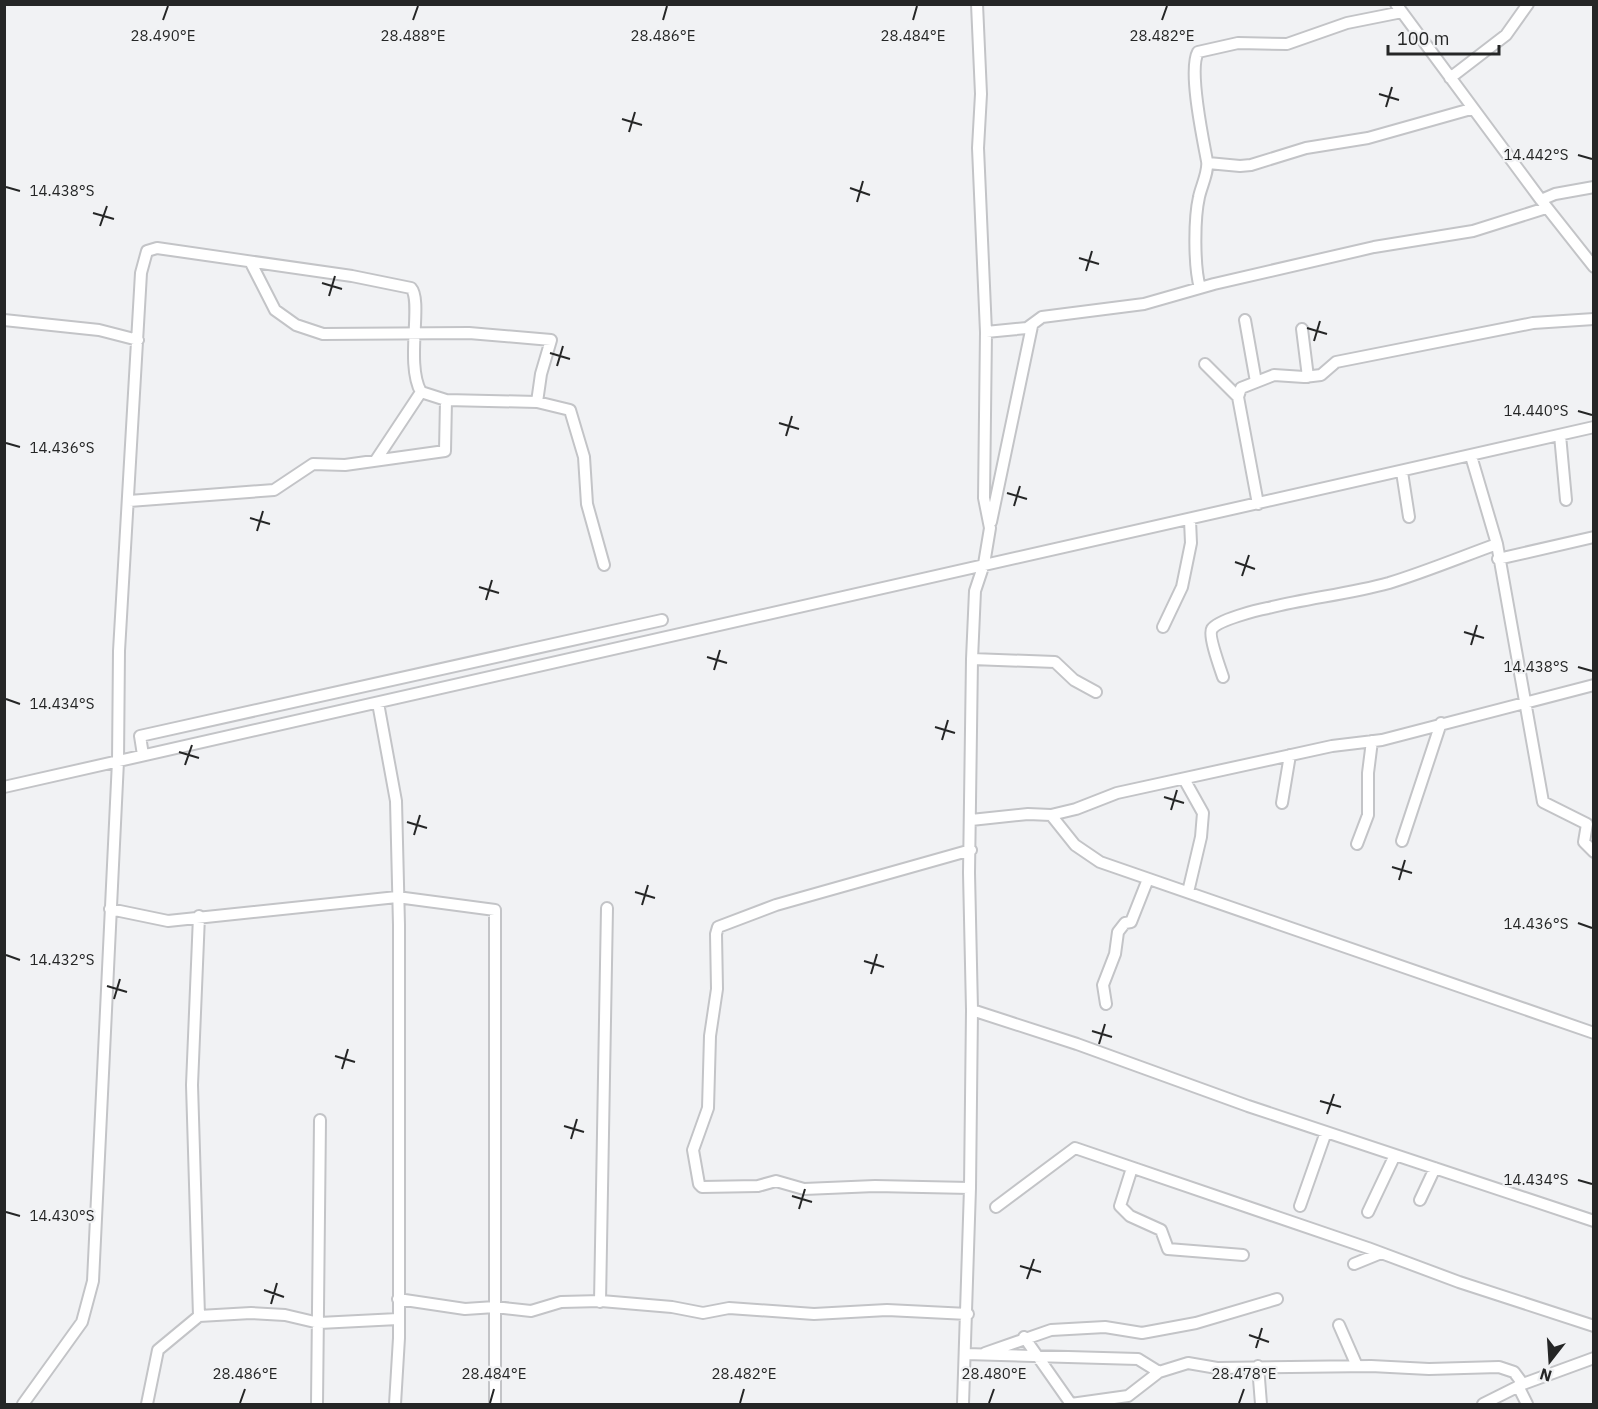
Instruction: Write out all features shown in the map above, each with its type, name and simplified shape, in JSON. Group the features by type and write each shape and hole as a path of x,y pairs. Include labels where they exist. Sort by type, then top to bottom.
{"street":[{"path":"977,4 981,94 978,148 986,332 984,498 990,528"},
{"path":"1450,78 1506,35 1528,4"},
{"path":"1200,288 1196,273 1198,259 1195,242 1198,199 1208,163 1199,125 1194,63 1198,52 1238,43 1287,45 1337,26 1399,8 1471,109 1593,267"},
{"path":"1208,163 1251,165 1306,148 1378,136 1471,109"},
{"path":"986,332 1032,326 1042,317 1144,304 1200,288 1374,247 1473,231 1544,204 1555,194 1593,187"},
{"path":"23,1404 82,1322 93,1281 118,761 119,651 141,273 147,251 157,248 408,286 416,294 413,335 414,381 421,392 446,400 537,402 570,410 584,457 587,504 604,565"},
{"path":"251,263 275,310 296,325 323,334 469,333 551,340 541,374 537,402"},
{"path":"1258,504 1238,397 1241,388 1274,375 1308,377 1321,375 1336,362 1533,323 1593,319"},
{"path":"1245,320 1256,382"},
{"path":"4,321 99,330 138,340"},
{"path":"963,1404 968,1314 970,1188 972,659 975,591 984,564 1032,326"},
{"path":"1302,329 1308,377"},
{"path":"1205,364 1238,397"},
{"path":"376,460 421,392"},
{"path":"129,501 274,490 313,464 345,465 445,451 446,400"},
{"path":"4,787 1593,427"},
{"path":"1560,435 1566,500"},
{"path":"1471,456 1497,544 1523,701 1536,752 1543,801 1587,824 1584,842 1593,852"},
{"path":"1402,472 1409,517"},
{"path":"1162,627 1182,587 1191,543 1190,520"},
{"path":"1498,559 1593,537"},
{"path":"1223,677 1211,637 1213,628 1218,624 1256,610 1296,601 1335,596 1388,583 1497,544"},
{"path":"143,755 140,736 662,620"},
{"path":"972,659 1055,662 1074,680 1095,692"},
{"path":"971,820 1028,814 1051,815 1076,810 1117,792 1290,754 1372,741 1593,685"},
{"path":"378,703 396,801 399,1338 395,1404"},
{"path":"1402,841 1441,723"},
{"path":"1357,844 1368,815 1368,773 1372,741"},
{"path":"1282,803 1290,754"},
{"path":"1184,779 1203,813 1188,892"},
{"path":"1051,815 1075,845 1100,862 1593,1033"},
{"path":"970,1188 875,1186 804,1189 776,1181 758,1186 702,1186 699,1184 692,1157 708,1108 710,1036 717,989 716,934 718,927 776,905 971,850"},
{"path":"1106,1005 1103,985 1115,954 1118,932 1125,923 1131,922 1148,879"},
{"path":"110,909 168,921 398,897 459,908 495,910 495,1404"},
{"path":"600,1302 607,908"},
{"path":"199,916 192,1085 199,1316"},
{"path":"972,1010 1593,1221"},
{"path":"317,1404 319,1323 316,1317 320,1120"},
{"path":"1300,1206 1326,1132"},
{"path":"996,1207 1075,1148 1381,1252 1459,1282 1593,1326"},
{"path":"1368,1212 1395,1155"},
{"path":"1132,1168 1120,1206 1130,1216 1161,1230 1167,1249 1243,1255"},
{"path":"1420,1200 1435,1168"},
{"path":"1354,1264 1381,1252"},
{"path":"398,1299 465,1309 495,1307 531,1311 561,1302 600,1302 672,1307 703,1312 729,1308 814,1314 887,1310 968,1314"},
{"path":"982,1354 1024,1337 1051,1330 1105,1328 1142,1333 1196,1323 1277,1299"},
{"path":"147,1404 158,1350 199,1316 274,1314 319,1323 398,1319"},
{"path":"1339,1325 1357,1366"},
{"path":"1024,1337 1071,1404 1128,1396 1159,1372 1188,1363 1217,1368 1258,1366 1429,1369 1499,1367 1514,1372 1527,1404"},
{"path":"966,1354 1138,1359 1159,1372"},
{"path":"1483,1404 1521,1385 1593,1358"},
{"path":"1258,1366 1261,1404"}]}
